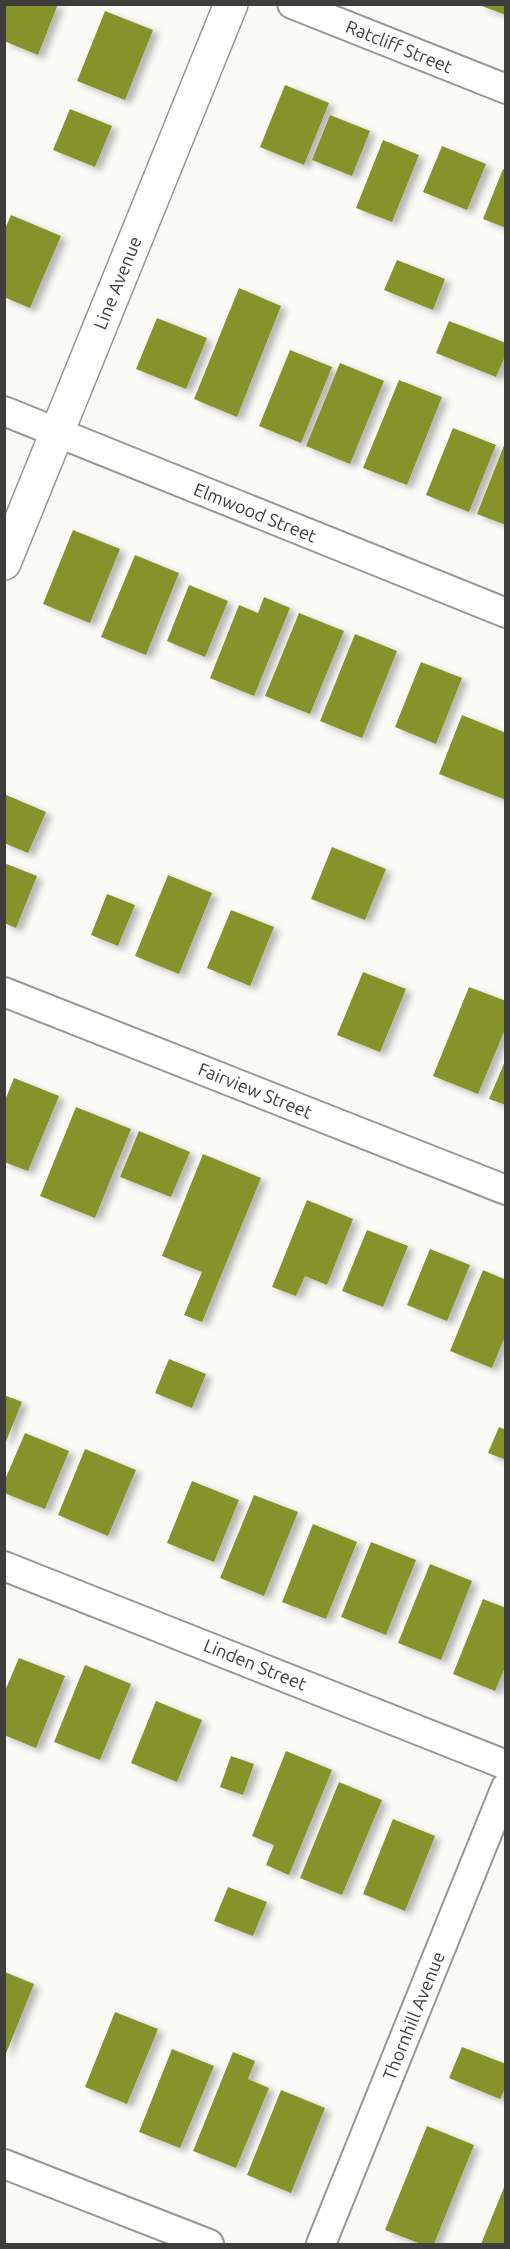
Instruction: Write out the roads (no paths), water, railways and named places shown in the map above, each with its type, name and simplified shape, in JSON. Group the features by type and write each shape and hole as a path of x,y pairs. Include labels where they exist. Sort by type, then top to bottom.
{"main road":[{"name":"Line Avenue","path":"4,562 231,4"}],"street":[{"name":"Ratcliff Street","path":"292,4 506,89"},
{"name":"Elmwood Street","path":"4,411 506,614"},
{"name":"Fairview Street","path":"4,992 506,1190"},
{"name":"Linden Street","path":"4,1566 506,1765"},
{"name":"Thornhill Avenue","path":"321,2244 506,1787"},
{"path":"4,2164 209,2244"}]}
